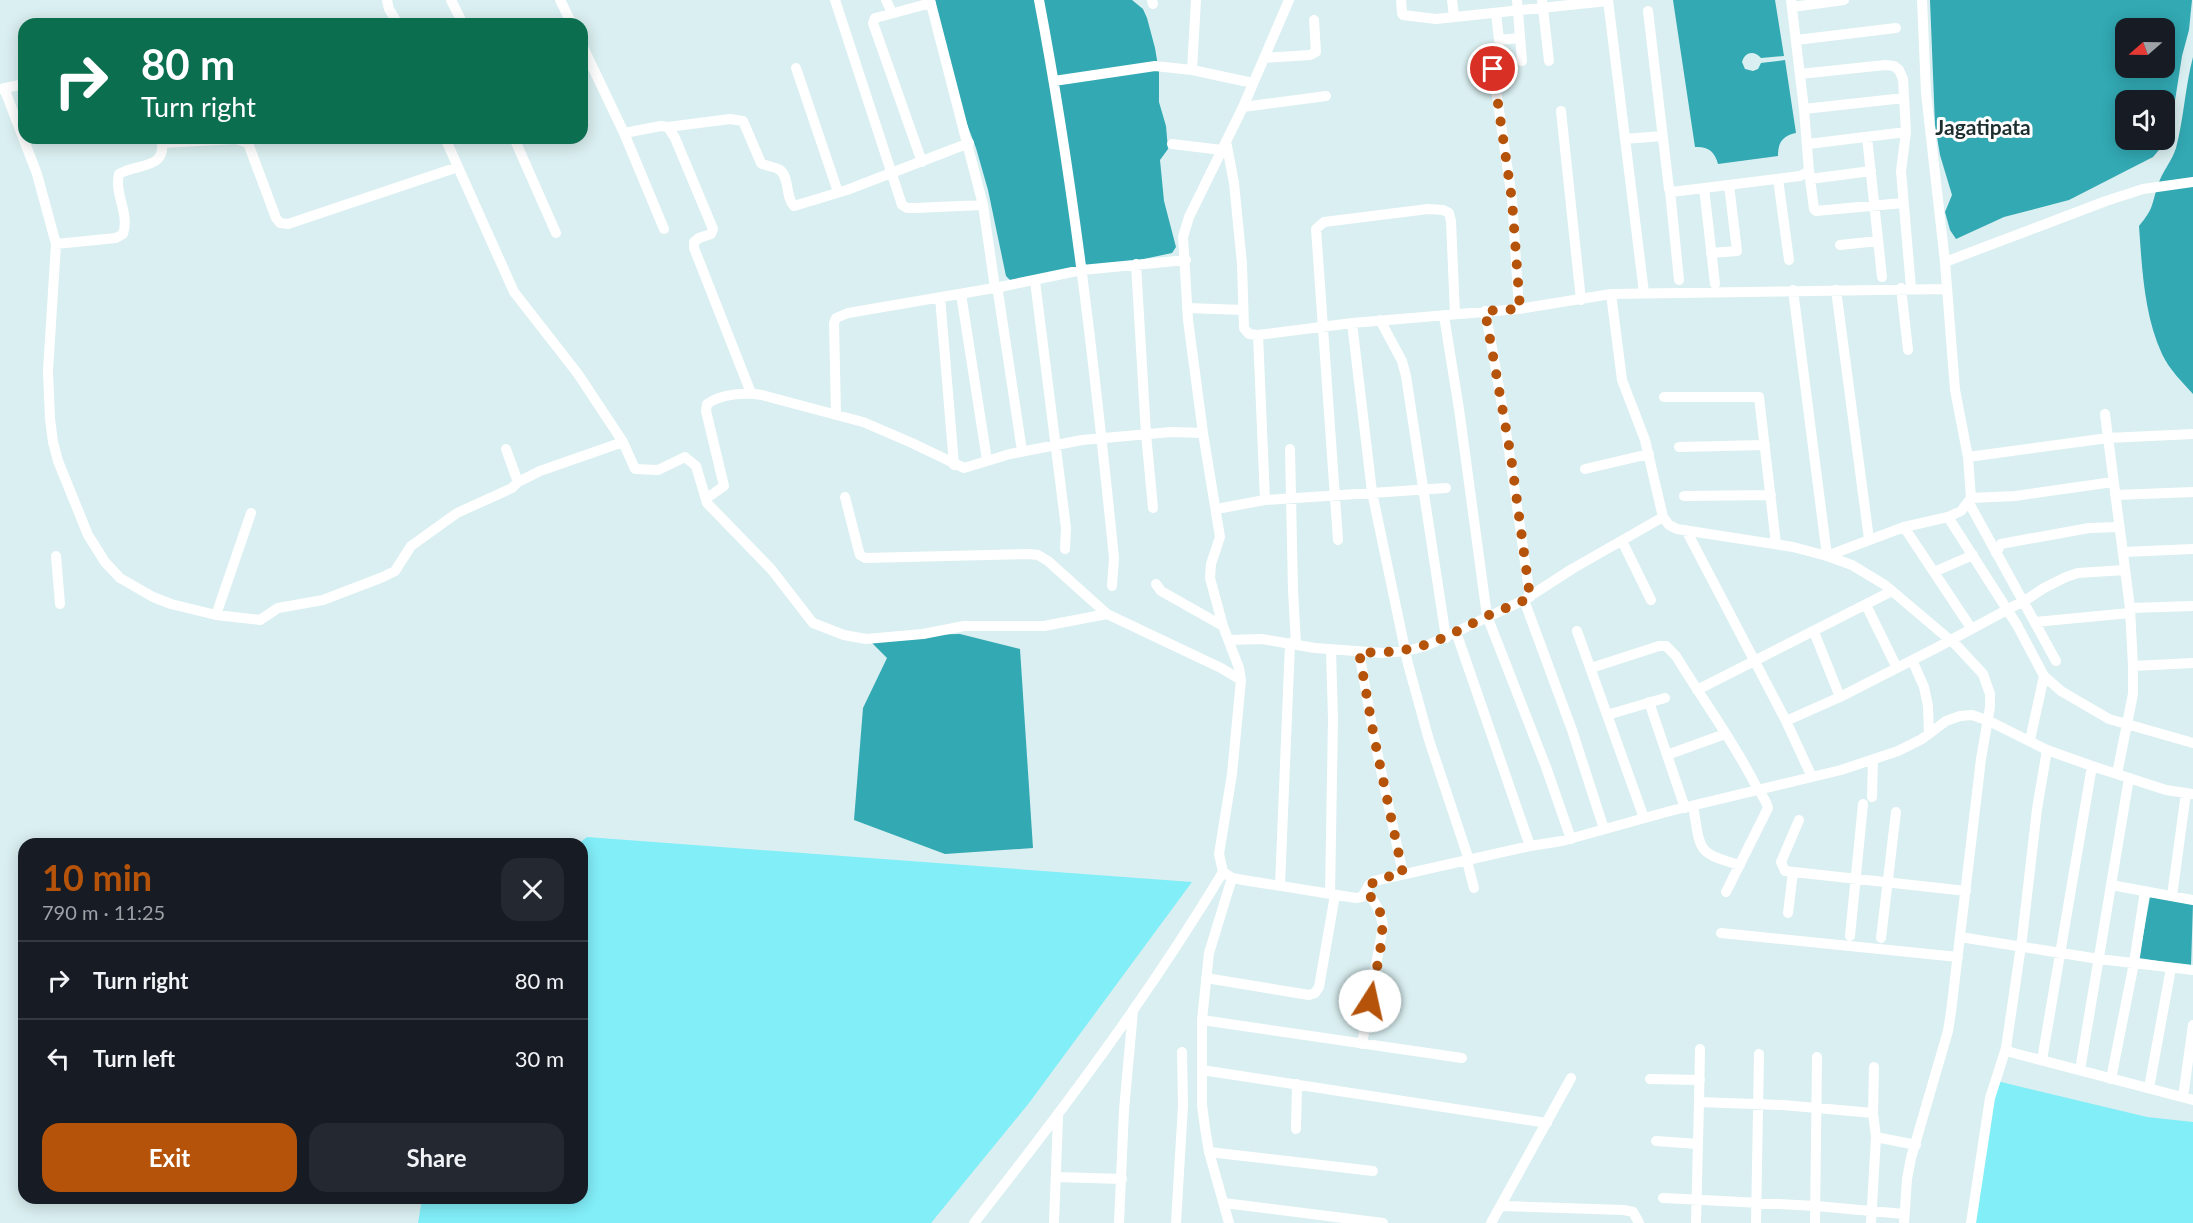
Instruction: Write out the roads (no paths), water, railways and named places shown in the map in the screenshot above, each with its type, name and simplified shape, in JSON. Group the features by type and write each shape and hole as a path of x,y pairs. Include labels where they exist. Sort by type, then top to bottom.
{"street":[{"path":"387,0 395,18"},
{"path":"451,0 460,18"},
{"path":"560,0 569,18"},
{"path":"835,0 899,200 907,208 983,205"},
{"path":"886,0 892,13"},
{"path":"1039,0 1054,81 1082,270 1114,558 1112,586"},
{"path":"1192,70 1196,0"},
{"path":"1229,1223 1209,1152 1202,1105 1202,1020 1206,978 1227,875 1219,854 1232,774 1241,680 1210,578 1211,564 1220,537 1203,433 1187,308 1183,237 1184,227 1243,107 1289,0"},
{"path":"1401,0 1404,15 1436,19 1496,13 1517,5 1608,0 1644,293"},
{"path":"1452,0 1454,17"},
{"path":"1844,0 1791,4 1814,209 1816,211 1903,203"},
{"path":"1922,0 1926,93 1945,262 1955,390 1968,457 1970,501 2056,661"},
{"path":"922,162 873,23 875,18 931,2 942,51 969,143 983,205 998,287 1022,451"},
{"path":"1543,4 1549,61"},
{"path":"1517,5 1522,61"},
{"path":"1648,11 1679,280"},
{"path":"1496,13 1499,40 1520,38"},
{"path":"1264,58 1310,55 1316,52 1314,20"},
{"path":"1796,40 1896,28"},
{"path":"588,58 624,133 664,230"},
{"path":"1800,74 1885,65 1894,66 1899,70 1903,79 1906,132 1901,171 1908,350"},
{"path":"1054,81 1142,67 1192,70 1254,83"},
{"path":"796,68 838,192"},
{"path":"1493,69 1512,200 1520,309"},
{"path":"18,85 2,89 18,128"},
{"path":"1243,107 1326,96"},
{"path":"1804,109 1904,98"},
{"path":"1561,111 1581,300"},
{"path":"624,133 661,126 738,119 746,125 761,163 780,171 783,175 792,205 797,207 969,143"},
{"path":"668,127 711,220 713,229 711,234 694,242 694,248 751,393"},
{"path":"1808,144 1906,132"},
{"path":"1625,139 1662,136"},
{"path":"1867,137 1882,277"},
{"path":"25,144 37,174 56,244 48,371 50,419 58,461 88,535 105,562 120,578 153,597 216,615 260,620 278,608 323,600 383,578 395,571 411,546 457,513 512,488 518,482 540,471 623,442"},
{"path":"56,244 116,238 123,234 126,226 117,189 119,174 125,170 156,162 160,157 161,144"},
{"path":"248,144 276,218 280,223 288,224 458,167"},
{"path":"448,144 514,292 578,374 623,442 635,469 658,470 685,456 696,466 707,503 771,569 813,623 844,635 866,639 964,626 1044,626 1107,615"},
{"path":"517,144 556,233"},
{"path":"1172,144 1224,145"},
{"path":"1224,145 1234,183 1242,264 1244,328 1249,334 1258,335 1380,320 1520,309 1611,294 1946,289"},
{"path":"1670,191 1810,175 1871,171"},
{"path":"1779,179 1789,260"},
{"path":"1945,262 2143,189 2193,182"},
{"path":"1712,253 1737,250 1729,185"},
{"path":"1704,188 1715,284"},
{"path":"1338,540 1316,229 1324,222 1428,209 1443,210 1449,213 1455,314"},
{"path":"1840,245 1878,241"},
{"path":"836,414 834,323 836,318 848,313 1006,284 1035,281 1082,270 1186,261"},
{"path":"1136,264 1146,434 1153,508"},
{"path":"1035,281 1057,444 1066,528 1065,549"},
{"path":"1793,290 1827,556"},
{"path":"1836,290 1869,539"},
{"path":"961,294 987,460"},
{"path":"1611,294 1622,380 1649,454 1663,517 1669,525 1686,530 1776,544 1827,556 1852,565 1892,591 1969,657 1983,674 1990,694 1989,720 1981,759 1948,1031 1907,1179 1904,1218 1871,1211 1816,1206 1663,1197"},
{"path":"940,297 954,465"},
{"path":"1187,308 1243,310"},
{"path":"1485,311 1511,462 1527,598 1604,829"},
{"path":"1444,316 1487,616 1546,767 1571,839"},
{"path":"1380,320 1402,361 1406,376 1423,491 1451,635 1530,846"},
{"path":"1352,323 1372,492 1406,651 1419,707 1468,861 1474,888"},
{"path":"1258,335 1264,500"},
{"path":"707,503 707,498 724,486 706,411 707,404 712,400 751,393 836,414 884,430 964,468 987,460 1057,444 1171,432 1203,433"},
{"path":"1664,397 1760,397 1776,544"},
{"path":"2105,414 2130,610 2133,666 2133,694 2117,774"},
{"path":"1968,457 2108,438 2193,434"},
{"path":"1679,447 1766,445"},
{"path":"506,449 518,482"},
{"path":"1280,886 1293,644 1290,449"},
{"path":"1585,469 1649,454"},
{"path":"1827,556 1904,527 1948,516 1961,511 1970,501 2113,482"},
{"path":"1222,508 1264,500 1446,488"},
{"path":"2115,495 2193,492"},
{"path":"1684,496 1771,495"},
{"path":"845,497 860,555 865,558 1038,555 1048,561 1107,615 1221,668 1241,680"},
{"path":"216,615 251,513"},
{"path":"1948,516 2007,609 2044,676 2061,692 2109,719 2193,743"},
{"path":"1229,640 1249,638 1359,652 1406,651 1451,635 1527,598 1572,569 1663,517"},
{"path":"1904,527 1971,628"},
{"path":"1996,553 2001,544 2089,528 2119,527"},
{"path":"1686,530 1786,721 1812,777"},
{"path":"1622,541 1652,600"},
{"path":"2123,552 2193,549"},
{"path":"1934,572 1973,555"},
{"path":"56,556 60,604"},
{"path":"1786,721 1897,668 2024,601 2044,588 2078,573 2125,570"},
{"path":"1156,584 1161,591 1223,626"},
{"path":"1697,690 1892,591"},
{"path":"1866,605 1897,668"},
{"path":"2035,622 2130,610 2193,606"},
{"path":"1577,631 1644,818"},
{"path":"1814,632 1840,696"},
{"path":"1591,668 1659,646 1666,646 1677,656 1766,801 1768,808 1726,892"},
{"path":"1206,978 1309,995 1315,993 1319,987 1333,894 1333,719 1330,650"},
{"path":"1359,652 1374,737 1403,874"},
{"path":"1912,660 1924,687 1928,706 1929,734"},
{"path":"2133,666 2193,663"},
{"path":"2030,740 2044,676"},
{"path":"1606,715 1665,698"},
{"path":"1649,702 1705,852 1740,865"},
{"path":"1227,875 1280,886 1362,897 1374,881 1571,839 1644,818 1758,791 1873,760 1898,751 1929,734 1946,721 1972,715 1989,720 2047,750 2166,790 2189,794 2172,896"},
{"path":"1667,755 1725,734"},
{"path":"1971,1223 1990,1098 2006,1048 2047,750"},
{"path":"1872,796 1873,760"},
{"path":"2042,1060 2092,766"},
{"path":"2080,1070 2129,778"},
{"path":"1850,936 1863,804"},
{"path":"1881,938 1896,812"},
{"path":"1799,820 1781,862 1785,871 1966,891"},
{"path":"1788,913 1793,872"},
{"path":"974,1223 1058,1117 1227,875"},
{"path":"2111,885 2193,900"},
{"path":"2111,1079 2134,963 2145,891"},
{"path":"1362,1044 1383,926 1376,903 1366,892"},
{"path":"1721,933 1958,957"},
{"path":"1960,937 2099,959 2193,970"},
{"path":"2149,1088 2171,968"},
{"path":"1119,1223 1124,1110 1133,1011"},
{"path":"1202,1020 1462,1058"},
{"path":"2006,1048 2010,1052 2188,1098 2193,1025"},
{"path":"1696,1223 1700,1049"},
{"path":"1176,1223 1183,1105 1182,1052"},
{"path":"1756,1223 1759,1054"},
{"path":"1815,1223 1817,1058"},
{"path":"1871,1223 1876,1137 1873,1113 1874,1067"},
{"path":"1202,1070 1547,1123"},
{"path":"1491,1223 1571,1078"},
{"path":"1650,1079 1700,1080"},
{"path":"1296,1129 1297,1084"},
{"path":"1699,1102 1816,1107 1873,1113"},
{"path":"1183,1105 1202,1105"},
{"path":"1054,1223 1058,1117"},
{"path":"1876,1137 1916,1144"},
{"path":"1656,1141 1698,1144"},
{"path":"1209,1152 1373,1171"},
{"path":"1056,1178 1122,1179"},
{"path":"1224,1203 1383,1223"},
{"path":"1502,1206 1624,1210 1633,1212 1639,1223"}],"district":[{"name":"Jagatipata","path":"1983,126"}]}
